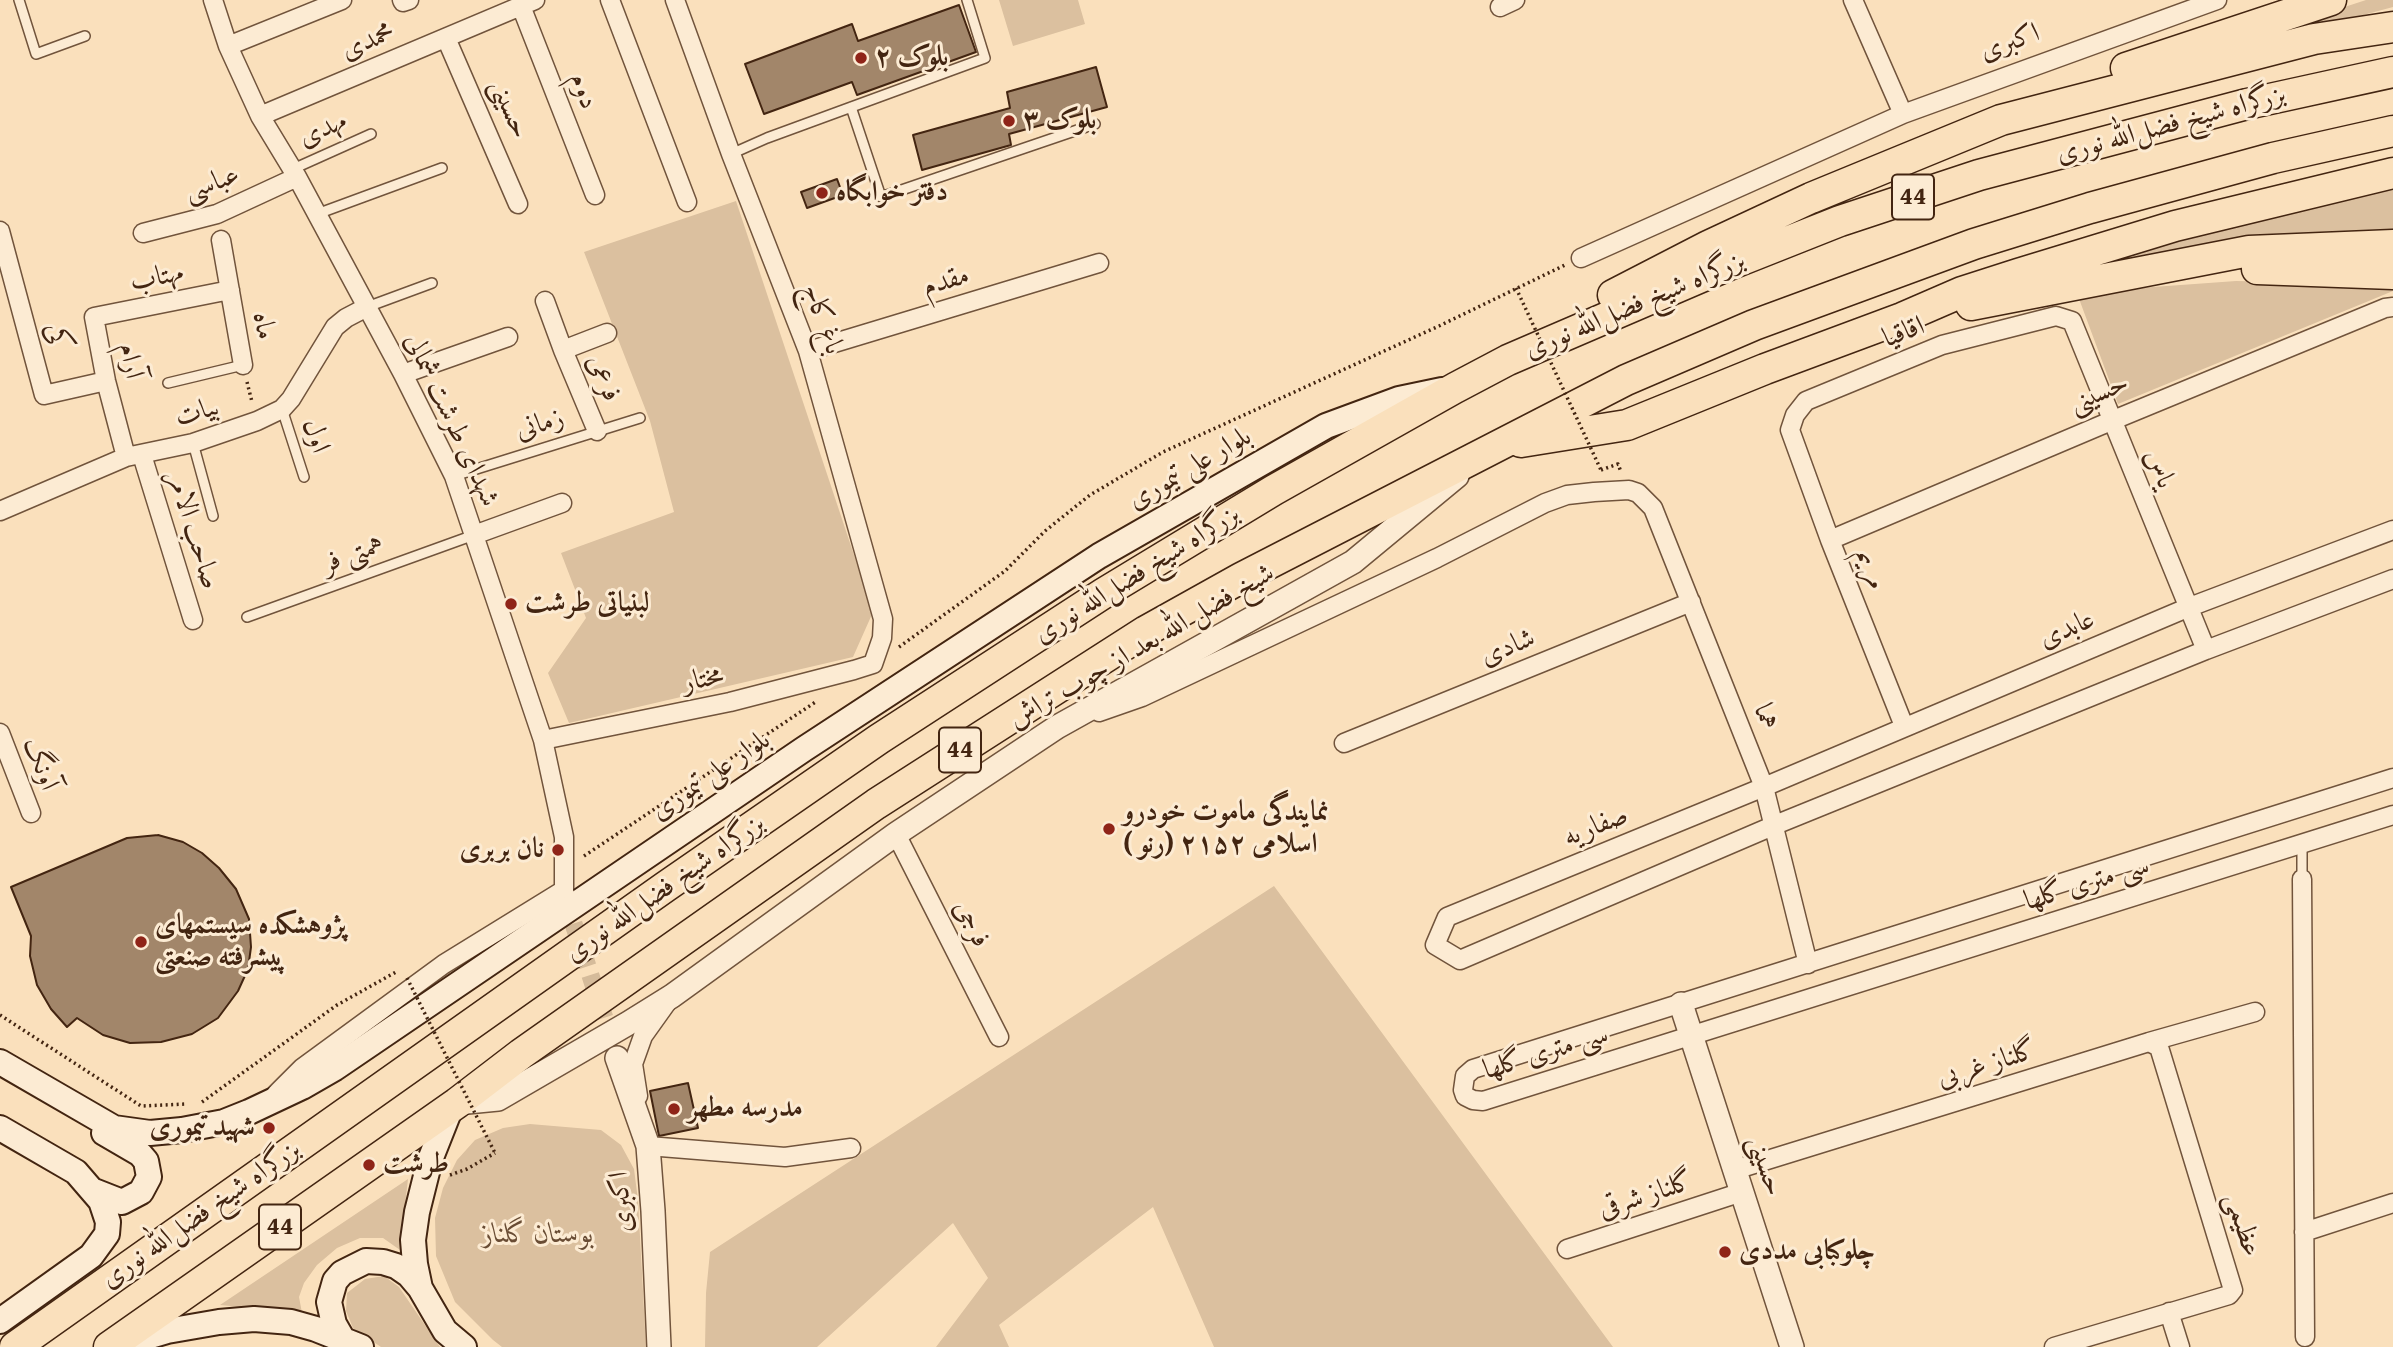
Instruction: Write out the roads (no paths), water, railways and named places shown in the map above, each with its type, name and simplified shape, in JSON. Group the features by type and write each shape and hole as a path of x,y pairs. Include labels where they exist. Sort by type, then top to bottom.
{"highway":[{"path":"1508,360 1613,295 1708,246 1811,198 2122,69 2331,0"},
{"path":"2001,120 2393,16"},
{"path":"2314,39 2393,27"},
{"name":"بزرگراه شیخ فضل‌الله نوری","path":"15,1347 665,887 879,739 1104,593 1274,489 1455,388 1508,360 1729,265 1840,221 1979,175 2247,104 2393,72"},
{"name":"بزرگراه شیخ فضل‌الله نوری","path":"111,1347 876,804 1146,631 1241,578 1626,380 1754,325 1974,244 2090,208 2260,162 2393,131"},
{"path":"1493,447 1627,425 1973,289 2175,226 2393,173"},
{"path":"1902,318 2249,251 2393,245"},
{"path":"2124,277 2249,269 2393,274"}],"main road":[{"name":"بلوار علی تیموری","path":"10,1068 114,1128 135,1131 167,1132 203,1127 224,1122 266,1104 335,1068 804,749 1098,556 1326,426 1399,399 1455,388"},
{"path":"10,1068 48,1100 89,1126 127,1144 146,1161 149,1177 141,1192 135,1196 122,1202 94,1191"},
{"path":"421,1288 413,1240 417,1212 430,1160 454,1105"},
{"path":"0,1128 76,1172 94,1191 106,1211 108,1222 107,1234 91,1256 0,1321"},
{"path":"351,1343 330,1314 328,1302 335,1281 349,1269 366,1261 396,1266 409,1275 421,1288 445,1331 464,1347"},
{"path":"111,1347 167,1331 219,1321 254,1319 291,1322 351,1343"}],"street":[{"name":"شهدای طرشت شمالی","path":"213,0 229,46 260,116 295,173 403,374 454,476 543,740 564,837 565,893 444,964 302,1068 266,1104"},
{"path":"229,46 342,0"},
{"path":"402,0 409,0"},
{"path":"610,0 687,202"},
{"name":"باغ کاج","path":"675,0 731,154 808,351 883,619 882,638 873,664"},
{"path":"1853,0 1903,114"},
{"name":"اکبری","path":"1581,258 1903,114 2217,0"},
{"name":"محمدی","path":"260,116 528,3"},
{"name":"دوم","path":"528,3 595,195"},
{"name":"حسینی","path":"446,37 518,204"},
{"name":"عباسی","path":"143,233 217,214 295,173"},
{"name":"کی","path":"0,231 44,395 106,381"},
{"name":"ماه","path":"221,240 243,365"},
{"name":"مقدم","path":"808,351 1099,263"},
{"name":"مهتاب","path":"94,317 230,290"},
{"path":"545,301 563,350"},
{"name":"بیات","path":"1,507 134,456 193,443 257,421 282,409 291,399 335,327 367,307"},
{"name":"حسینی","path":"1830,540 2111,421 2393,307"},
{"name":"یاس","path":"2056,316 2072,321 2206,650"},
{"name":"اقاقیا","path":"1790,430 1806,401 1942,345 2056,316"},
{"name":"آرام","path":"94,317 106,381 134,456"},
{"name":"فرعی","path":"597,431 563,350 607,333"},
{"path":"403,374 508,337"},
{"name":"مریم","path":"1790,430 1830,540 1904,726"},
{"name":"شیخ فضل الله بعد از چوب تراش","path":"454,1105 498,1099 672,996 896,834 1057,727 1353,562 1493,447"},
{"name":"صاحب الامر","path":"134,456 193,620"},
{"name":"هما","path":"1057,727 1142,697 1437,558 1545,503 1567,495 1607,491 1638,493 1653,508 1764,787 1808,964"},
{"path":"474,535 562,503"},
{"name":"عابدی","path":"1764,787 2187,608 2393,530"},
{"path":"1775,825 2206,650 2393,579"},
{"name":"شادی","path":"1345,743 1691,603"},
{"name":"مختار","path":"543,740 730,702 873,664"},
{"name":"آونگ","path":"0,733 31,813"},
{"name":"سی متری گلها","path":"2393,778 1473,1069 1465,1076 1463,1090 1465,1096 1483,1101 2393,815"},
{"name":"صفاریه","path":"1764,787 1447,917 1435,945 1460,960 1775,825"},
{"name":"فرجی","path":"896,834 999,1037"},
{"path":"2302,878 2305,1337"},
{"path":"672,996 643,1036 633,1064 648,1146 785,1157 851,1148"},
{"name":"حسینی","path":"1681,1004 1790,1346"},
{"name":"گلناز غربی","path":"1739,1181 2150,1042 2255,1013"},
{"name":"عظیمی","path":"2054,1347 2229,1295 2233,1290 2159,1047 2150,1042"},
{"name":"اکبری","path":"617,1058 648,1146 659,1347"},
{"name":"گلناز شرقی","path":"1567,1249 1739,1181"},
{"path":"2304,1232 2393,1203"},
{"path":"2169,1312 2180,1347"}],"lane":[{"path":"19,0 36,54 85,36"},
{"path":"731,154 985,58 967,0"},
{"path":"851,107 881,197 1095,124"},
{"name":"مهدی","path":"295,173 371,134"},
{"path":"317,214 442,167"},
{"path":"367,307 432,283"},
{"path":"168,383 243,365"},
{"name":"اول","path":"282,409 304,477"},
{"name":"زمانی","path":"454,476 640,418"},
{"path":"193,443 213,516"},
{"name":"همتی فر","path":"247,617 474,535"},
{"path":"2302,844 2302,878"}],"tunnel":[{"path":"565,898 613,1044"}],"place":[{"name":"بلوک ۲","path":"861,58"},
{"name":"بلوک ۳","path":"1009,121"},
{"name":"دفتر خوابگاه","path":"822,193"},
{"name":"لبنیاتی طرشت","path":"511,604"},
{"name":"نمایندگی ماموت خودرو ( رنو) اسلامی ۲۱۵۲","path":"1109,829"},
{"name":"نان بربری","path":"558,850"},
{"name":"پژوهشکده سیستمهای پیشرفته صنعتی","path":"141,942"},
{"name":"مدرسه مطهر","path":"674,1109"},
{"name":"شهید تیموری","path":"269,1128"},
{"name":"طرشت","path":"369,1165"},
{"name":"چلوکبابی مددی","path":"1725,1252"}],"park label":[{"name":"بوستان گلناز","path":"538,1235"}]}
